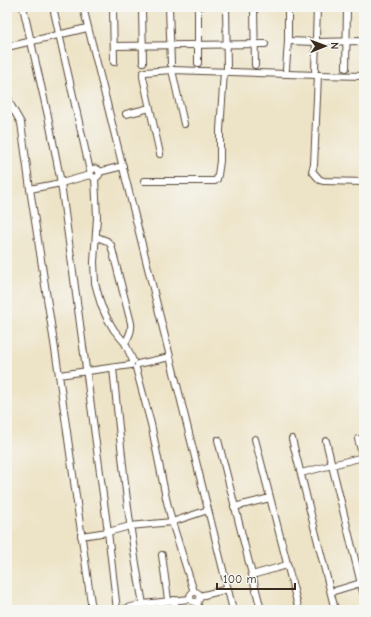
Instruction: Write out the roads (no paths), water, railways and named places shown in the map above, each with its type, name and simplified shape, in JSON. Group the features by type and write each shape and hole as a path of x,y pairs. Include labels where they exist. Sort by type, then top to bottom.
{"street":[{"path":"23,7 48,116 61,183 119,610 190,598"},
{"path":"53,7 92,174 97,217 94,272 97,292 107,318 114,330 125,343 134,364 151,424 172,522 194,592 198,592 199,610"},
{"path":"83,7 233,610"},
{"path":"113,7 114,62"},
{"path":"142,7 144,62"},
{"path":"169,7 171,67 184,124"},
{"path":"198,7 198,64"},
{"path":"144,181 215,181 217,179 220,162 220,130 227,45 226,7"},
{"path":"254,7 255,65"},
{"path":"286,69 288,7"},
{"path":"317,7 314,165 312,172 320,180 324,181 364,182"},
{"path":"346,68 347,7"},
{"path":"7,47 87,28"},
{"path":"288,41 364,41"},
{"path":"114,46 265,44"},
{"path":"160,154 143,77 143,73 148,71 171,67 316,72 364,76"},
{"path":"7,88 9,102 21,124 59,375 92,610"},
{"path":"126,114 150,108"},
{"path":"30,189 61,183 92,174 98,177 99,172 123,166"},
{"path":"96,237 112,244 132,328 125,343"},
{"path":"59,375 113,368 170,357"},
{"path":"113,368 130,526 138,580 146,606"},
{"path":"255,439 299,610"},
{"path":"292,439 335,610"},
{"path":"301,473 332,465 363,460 358,439"},
{"path":"218,440 260,610"},
{"path":"326,441 364,596"},
{"path":"234,507 270,498"},
{"path":"81,536 108,532 130,526 172,522 208,510"},
{"path":"162,555 171,600 176,610"},
{"path":"252,575 287,565"},
{"path":"331,592 362,583"},
{"path":"190,598 192,602 228,589"},
{"path":"190,598 190,594 194,592"}]}
